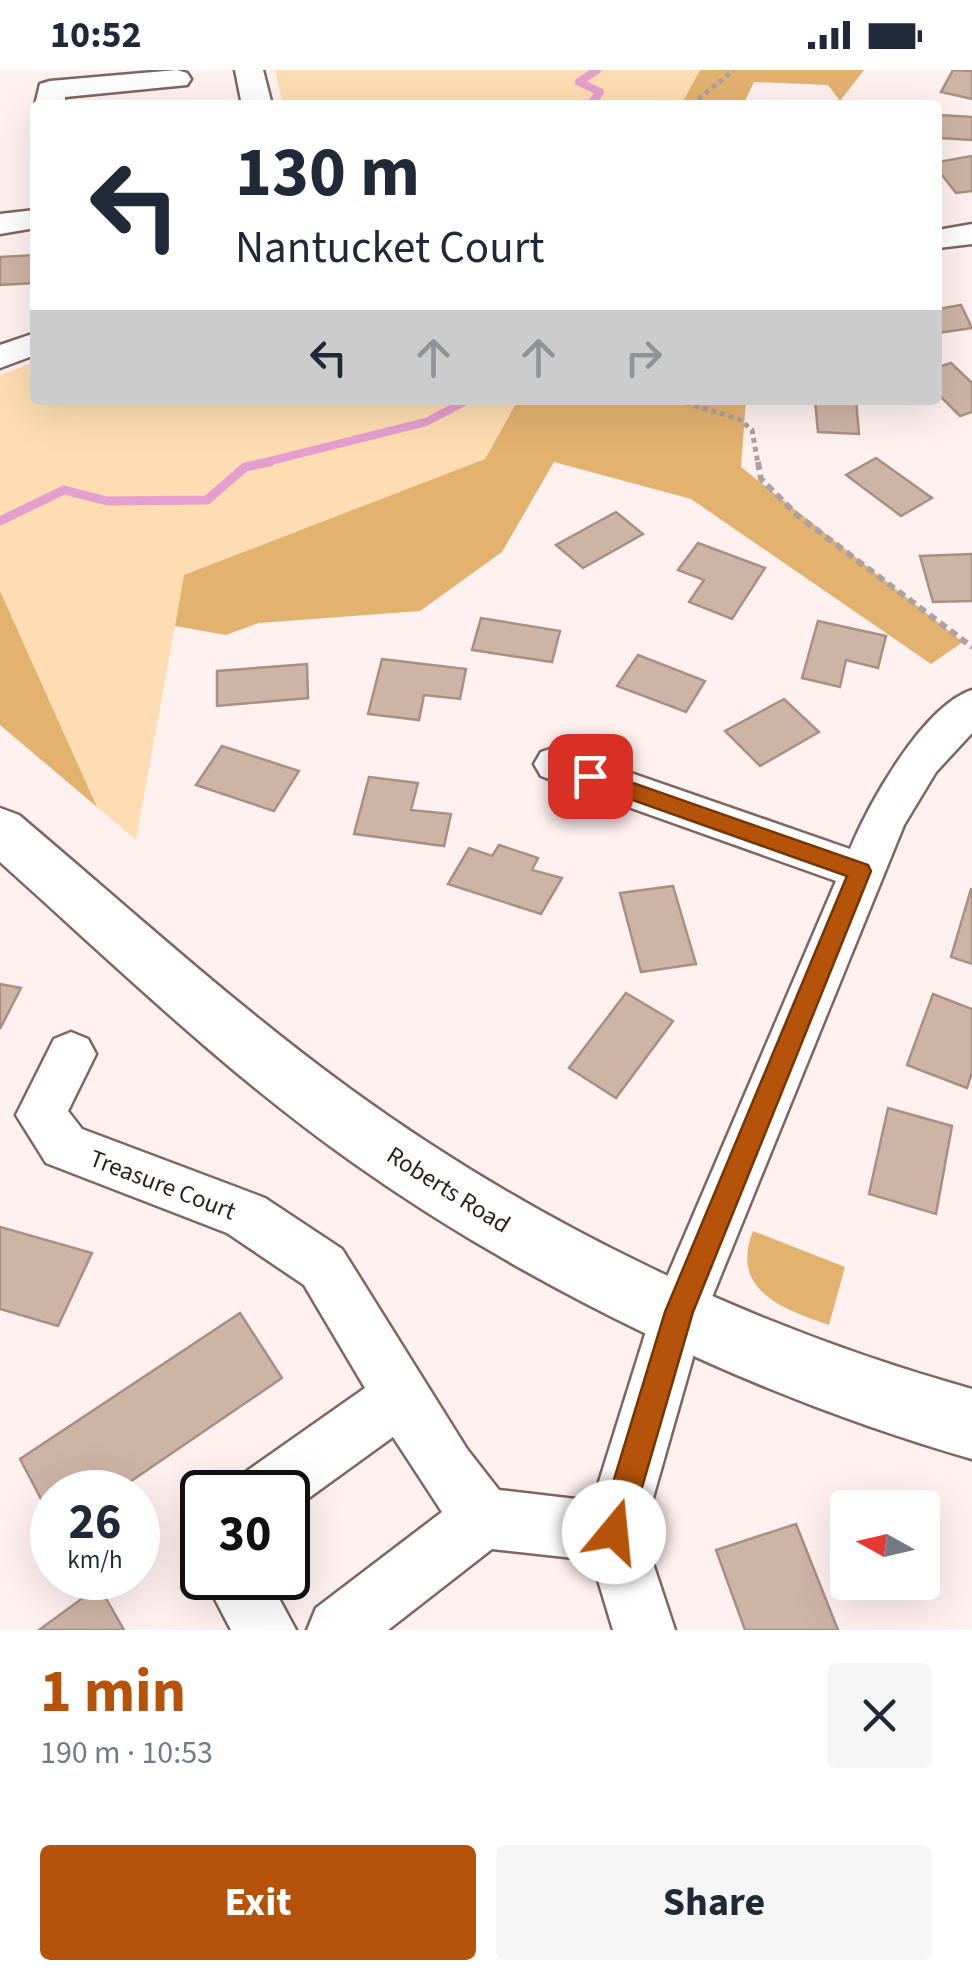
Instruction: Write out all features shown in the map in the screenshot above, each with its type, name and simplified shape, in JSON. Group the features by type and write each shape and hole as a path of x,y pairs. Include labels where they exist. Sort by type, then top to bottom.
{"main road":[{"name":"Roberts Road","path":"0,830 328,1108 439,1186 528,1238 801,1367 924,1412 972,1424"}],"street":[{"path":"250,70 255,100"},
{"path":"50,100 50,90 177,78"},
{"path":"0,224 30,221"},
{"path":"942,238 972,234"},
{"path":"0,357 30,344"},
{"path":"644,1630 614,1532 679,1312 884,820 921,760 972,706"},
{"path":"556,764 860,871"},
{"name":"Treasure Court","path":"72,1054 41,1115 64,1146 246,1215 324,1267 446,1470 484,1518"},
{"path":"299,1470 403,1395"},
{"path":"338,1630 484,1518 614,1532"},
{"path":"247,1600 265,1630"}],"path":[{"path":"697,100 734,70"},
{"path":"693,405 739,419 752,430 761,479 797,515 972,647"}],"shaded area":[{"path":"275,70 700,70 684,100 282,100"},
{"path":"700,70 864,70 841,100 828,85 754,82 745,100 684,100"},
{"path":"30,364 30,405 515,405 485,459 184,576 136,840 97,807 0,591 0,375"},
{"path":"515,405 746,405 741,467 963,642 931,664 691,499 554,462 502,552 420,611 259,623 226,635 175,626 184,575 485,459"},
{"path":"0,591 97,807 0,725"},
{"path":"753,1231 845,1267 829,1325 779,1304 755,1283 748,1269"}],"building":[{"path":"953,70 972,71 972,99 941,92"},
{"path":"942,115 972,117 972,140 942,138"},
{"path":"972,156 972,191 956,193 942,175 942,161"},
{"path":"30,255 30,283 0,285 0,257"},
{"path":"961,305 972,328 942,332 942,308"},
{"path":"951,363 972,383 972,412 960,416 942,398 942,366"},
{"path":"815,405 856,405 859,434 818,432"},
{"path":"876,458 932,498 901,516 846,475"},
{"path":"616,512 643,534 583,568 556,545"},
{"path":"698,543 765,568 732,619 689,602 704,580 678,570"},
{"path":"972,554 972,601 933,602 920,556"},
{"path":"481,618 560,631 552,662 472,650"},
{"path":"818,621 886,636 878,668 846,660 840,687 802,678"},
{"path":"638,655 705,681 686,712 617,686"},
{"path":"382,659 466,669 460,699 424,695 419,720 368,714"},
{"path":"307,664 308,698 217,706 217,671"},
{"path":"784,699 819,732 760,766 725,731"},
{"path":"222,746 299,771 274,811 196,785"},
{"path":"369,777 418,783 411,810 451,814 444,846 354,834"},
{"path":"499,845 538,858 532,870 562,878 541,914 448,884 469,848 492,856"},
{"path":"673,886 696,964 641,972 620,893"},
{"path":"972,889 972,964 951,957"},
{"path":"0,984 21,988 0,1029"},
{"path":"626,993 673,1021 616,1098 569,1068"},
{"path":"933,994 972,1009 972,1072 967,1088 907,1065"},
{"path":"888,1108 952,1126 936,1214 869,1194"},
{"path":"0,1227 92,1253 58,1326 0,1309"},
{"path":"240,1313 282,1378 147,1470 30,1470 30,1478 20,1459"},
{"path":"796,1524 838,1630 745,1630 716,1550"},
{"path":"80,1600 107,1600 124,1630 39,1630"}],"waterway":[{"path":"594,100 600,92 579,82 597,70"},
{"path":"258,464 426,422 458,405"},
{"path":"0,521 64,490 107,501 207,500 245,467 270,462"}],"route":[{"path":"590,776 860,871 679,1312 614,1532"}]}
